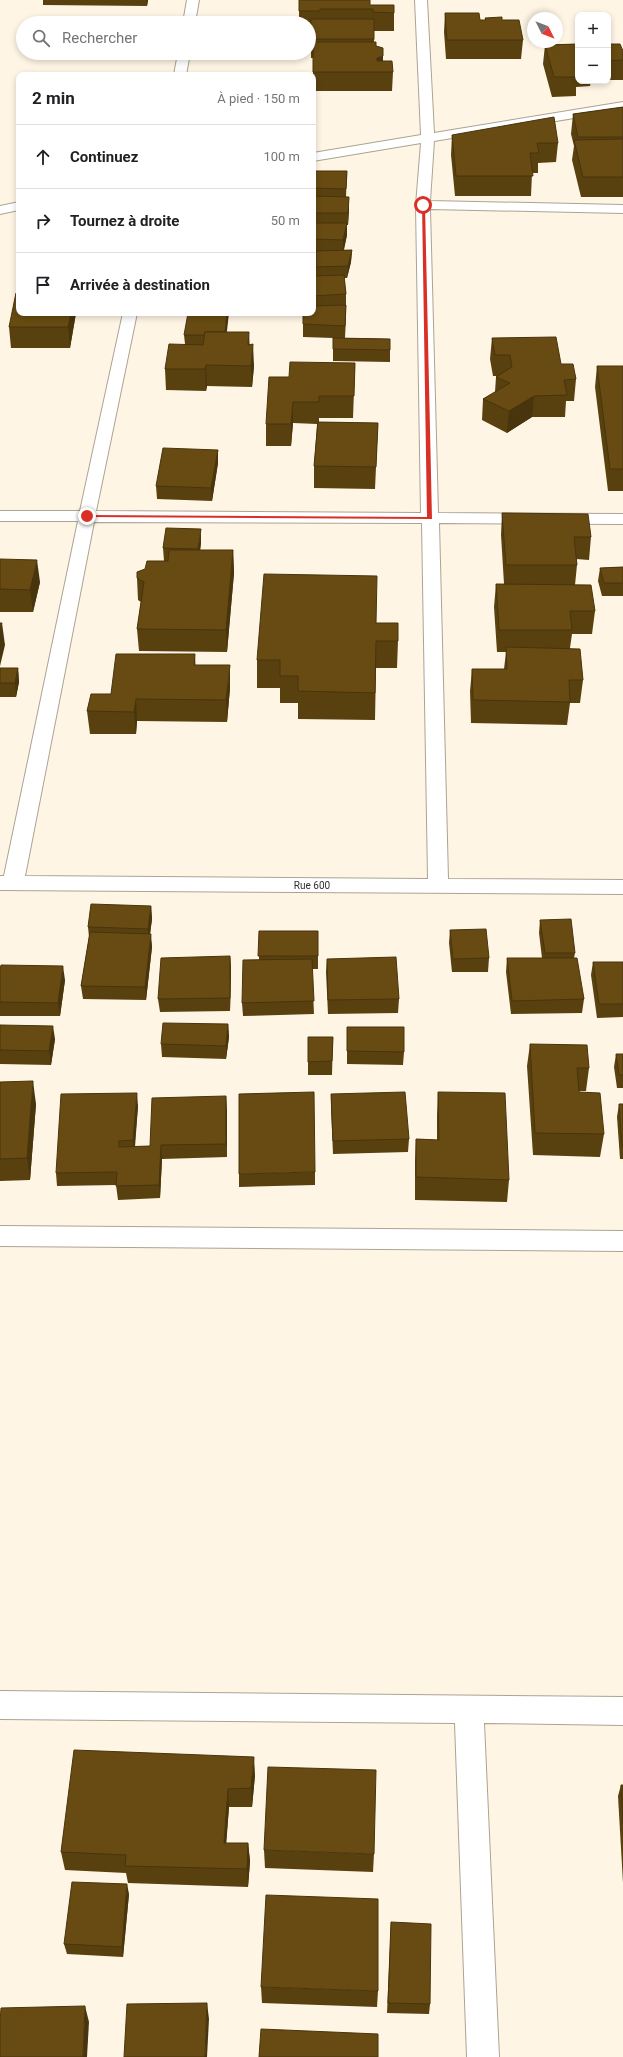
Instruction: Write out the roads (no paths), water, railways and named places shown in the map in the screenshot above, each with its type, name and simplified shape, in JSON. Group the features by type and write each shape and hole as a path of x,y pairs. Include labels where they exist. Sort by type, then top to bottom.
{"street":[{"path":"190,16 193,0"},
{"path":"421,0 428,138 423,205 438,886"},
{"path":"181,72 183,60"},
{"path":"316,157 623,106"},
{"path":"423,205 623,209"},
{"path":"0,210 16,207"},
{"path":"7,883 129,316"},
{"path":"0,516 623,519"},
{"name":"Rue 600","path":"7,883 623,887"},
{"path":"0,1236 623,1241"},
{"path":"0,1705 623,1711"},
{"path":"469,1709 483,2057"}]}
